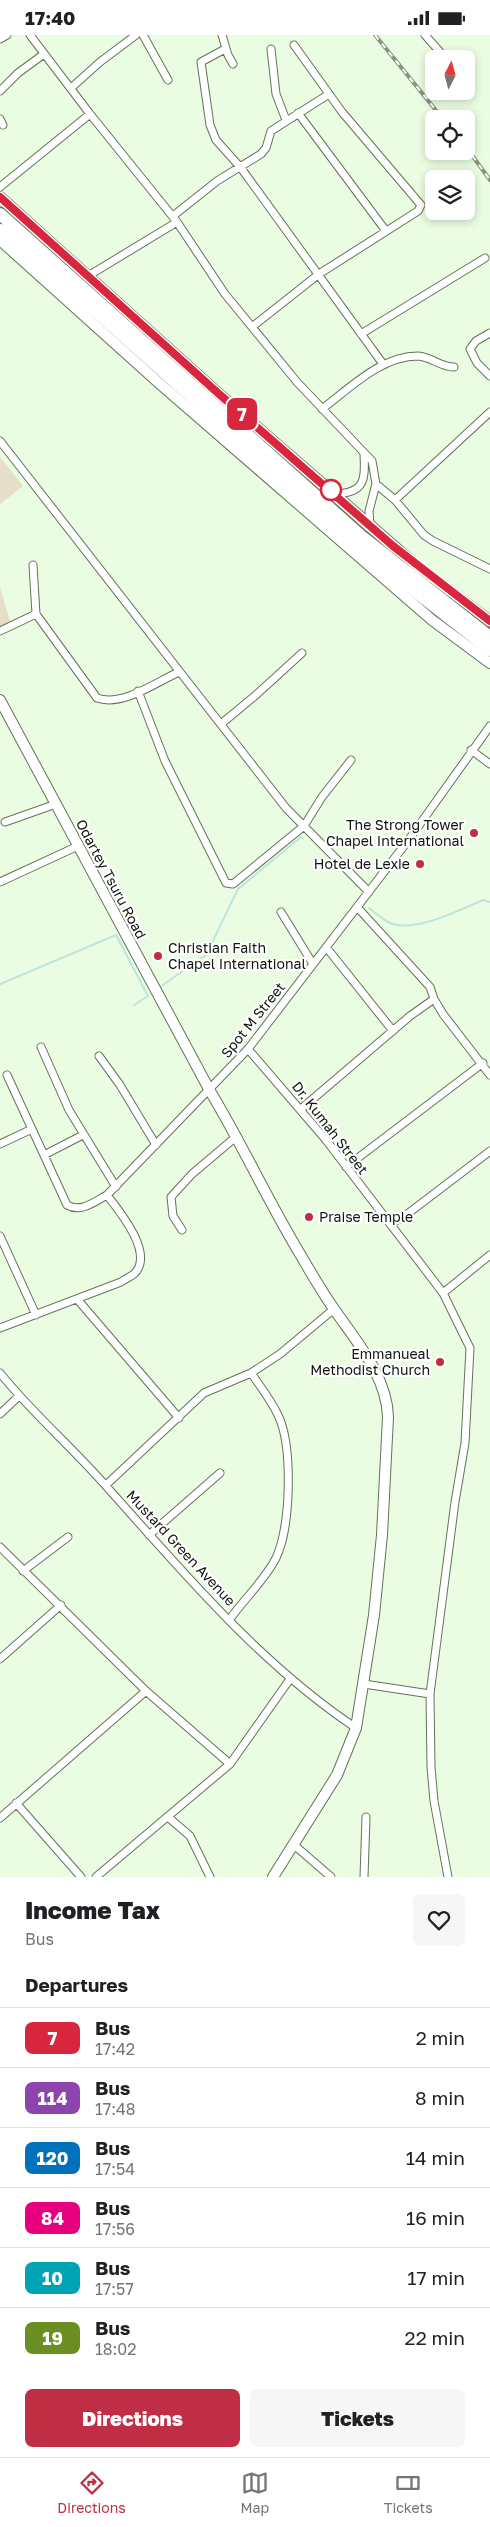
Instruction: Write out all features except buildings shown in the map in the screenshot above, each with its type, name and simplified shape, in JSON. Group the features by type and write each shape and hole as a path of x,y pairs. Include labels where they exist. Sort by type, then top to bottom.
{"highway":[{"path":"0,214 362,535 490,637"},
{"path":"0,230 103,318 363,550 490,650"}],"street":[{"path":"0,39 7,35"},
{"path":"30,35 90,114 175,219 225,294 322,409 372,461 376,484 369,511 370,525"},
{"path":"72,88 100,62 136,35"},
{"path":"142,35 168,80"},
{"path":"222,35 225,49 233,64"},
{"path":"425,35 438,50"},
{"path":"252,327 319,274 418,211 421,205 329,94 294,45"},
{"path":"225,49 204,59 201,63 212,133 241,168 384,364"},
{"path":"271,49 276,94 286,120"},
{"path":"0,91 18,73 44,54"},
{"path":"88,276 175,219 217,181 241,168 261,153 266,148 271,131 329,94"},
{"path":"298,113 386,231"},
{"path":"0,187 90,114"},
{"path":"0,197 219,394 417,566 490,621"},
{"path":"0,240 159,383 432,620 490,663"},
{"path":"362,334 485,258"},
{"path":"490,333 476,341 470,349 477,363 490,376"},
{"path":"322,409 384,364 417,356 427,358 445,367 454,367"},
{"path":"395,500 490,412"},
{"path":"0,441 286,808 369,892"},
{"path":"335,494 356,490 362,483 365,476 364,453"},
{"path":"376,484 395,500 424,535 490,569"},
{"path":"33,565 36,614 97,698 106,701 122,699 179,671"},
{"path":"0,631 36,614"},
{"path":"221,724 302,653"},
{"path":"138,691 165,761 226,883 234,884 304,826 322,797 351,760"},
{"name":"Odartey Tsuru Road","path":"1,703 300,1255 371,1364 388,1406 382,1535 364,1684 356,1728 337,1775 273,1877"},
{"name":"Spot M Street","path":"44,1155 67,1205 73,1209 82,1209 107,1195 116,1187 210,1091 248,1049 410,838 490,725"},
{"path":"471,750 490,764"},
{"path":"5,822 56,804"},
{"path":"0,882 78,846"},
{"path":"357,907 430,987 434,999 443,1014 483,1063 490,1075"},
{"path":"281,911 313,964"},
{"path":"326,947 393,1031"},
{"path":"301,1109 434,999"},
{"path":"41,1047 69,1110 116,1187"},
{"name":"Dr. Kumah Street","path":"248,1049 301,1109 443,1293 453,1317 467,1340 470,1356 465,1443 455,1502 430,1694 430,1767 434,1801 448,1877"},
{"path":"98,1056 120,1085 156,1145"},
{"path":"346,1167 483,1063"},
{"path":"7,1075 44,1155 83,1135"},
{"path":"0,1144 32,1129"},
{"path":"182,1230 173,1216 171,1197 192,1174 237,1136"},
{"path":"390,1224 406,1215 490,1151"},
{"path":"0,1328 77,1299 128,1278 135,1273 141,1261 140,1249 133,1233 107,1195"},
{"path":"0,1236 36,1315"},
{"path":"443,1293 490,1255"},
{"path":"77,1299 179,1418"},
{"path":"106,1485 214,1387 251,1373 280,1354 334,1309"},
{"name":"Mustard Green Avenue","path":"0,1373 19,1396 106,1485 148,1535 290,1679 356,1728"},
{"path":"230,1619 276,1558 285,1511 289,1463 286,1440 278,1415 251,1373"},
{"path":"0,1414 19,1396"},
{"path":"148,1535 220,1473"},
{"path":"23,1571 68,1537"},
{"path":"0,1547 23,1571 61,1605 146,1691 230,1764"},
{"path":"0,1659 61,1605"},
{"path":"96,1877 230,1764 290,1679"},
{"path":"364,1684 430,1694"},
{"path":"0,1818 146,1691"},
{"path":"16,1803 81,1877"},
{"path":"168,1817 190,1835 210,1877"},
{"path":"364,1877 366,1817"},
{"path":"293,1844 331,1877"}],"shaded area":[{"path":"0,457 23,486 0,504"},
{"path":"0,588 10,621 0,627"}],"waterway":[{"path":"160,987 206,955 238,889 301,837"},
{"path":"369,908 388,922 398,925 410,925 436,919 483,900 490,902"},
{"path":"0,984 116,935 148,996 134,1005"}],"railway":[{"path":"375,35 436,110"},
{"path":"475,159 490,180"}],"bus line":[{"name":"7","path":"0,197 219,394 393,546 490,621"}],"place":[{"name":"The Strong Tower Chapel International","path":"474,833"},
{"name":"Hotel de Lexie","path":"420,864"},
{"name":"Christian Faith Chapel International","path":"158,956"},
{"name":"Praise Temple","path":"309,1217"},
{"name":"Emmanueal Methodist Church","path":"440,1362"}]}
